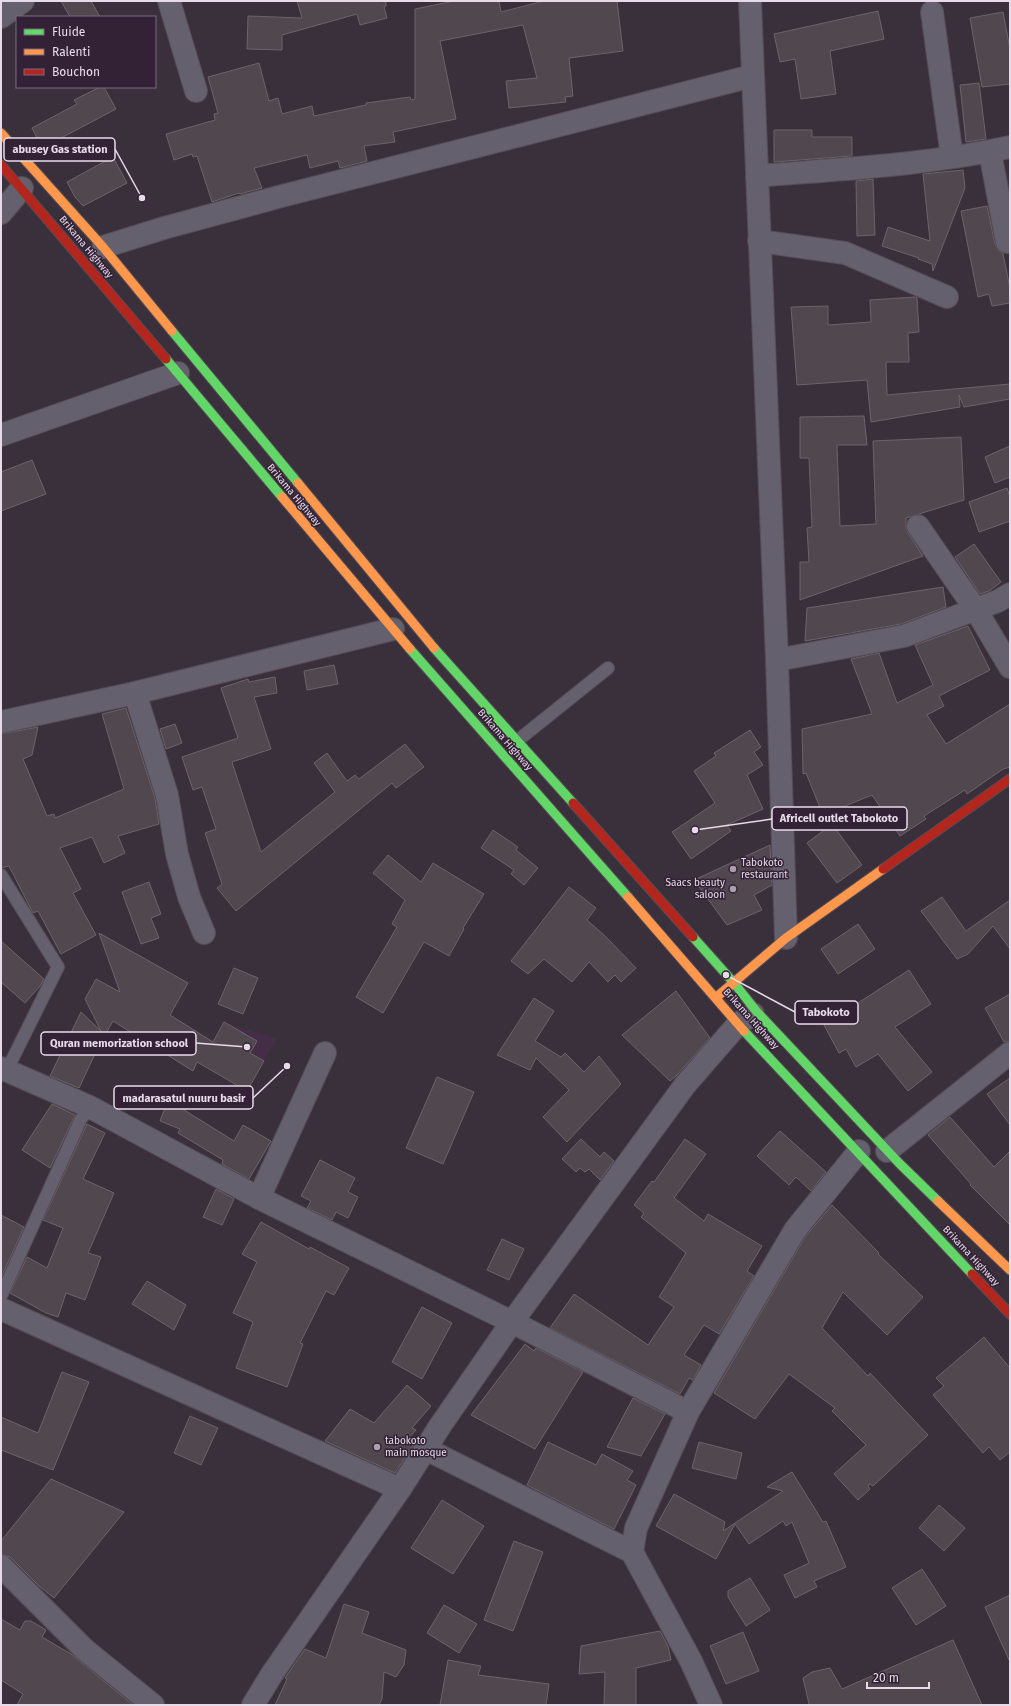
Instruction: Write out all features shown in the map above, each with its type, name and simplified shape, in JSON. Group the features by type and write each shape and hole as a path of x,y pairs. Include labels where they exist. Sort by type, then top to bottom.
{"main road":[{"name":"Brikama Highway","path":"1,133 103,247 443,659 734,983 757,1012 887,1151 1010,1270"},
{"name":"Brikama Highway","path":"1,166 22,188 392,629 716,997 738,1024 1010,1314"},
{"path":"716,997 786,938 1010,779"}],"street":[{"path":"1,17 23,1"},
{"path":"169,1 196,91"},
{"path":"750,1 777,660 786,938"},
{"path":"932,12 952,157"},
{"path":"103,247 164,228 278,197 752,76"},
{"path":"757,176 882,165 952,157 1000,149 1007,242"},
{"path":"1,212 22,188"},
{"path":"759,241 845,253 947,297"},
{"path":"1,435 178,373"},
{"path":"918,526 976,610 1010,667"},
{"path":"777,660 904,636 998,602 1010,594"},
{"path":"1,722 135,693 392,629"},
{"path":"135,693 167,795 178,854 189,896 204,932"},
{"path":"253,1705 272,1674 400,1489 440,1426 512,1322 685,1085 738,1024 757,1012"},
{"path":"887,1151 1010,1053"},
{"path":"259,1198 325,1054"},
{"path":"4,1069 90,1107 259,1198 512,1322 688,1412"},
{"path":"632,1552 636,1528 688,1412 795,1230 858,1151"},
{"path":"1,1309 400,1489"},
{"path":"426,1448 632,1552 691,1661 711,1705"},
{"path":"1,1566 84,1649 153,1705"}],"lane":[{"path":"517,741 608,668"},
{"path":"1,875 58,967 4,1069"},
{"path":"1,1296 81,1119 90,1107"}],"shaded area":[{"path":"225,1022 277,1039 256,1074 221,1055"}],"building":[{"path":"61,1 91,1 99,16 69,16"},
{"path":"297,1 386,1 386,6 384,7 387,18 360,25 357,14 282,35 282,50 247,49 248,16 302,18"},
{"path":"454,1 499,1 501,12 544,1 617,1 623,51 569,58 573,96 565,97 566,102 509,108 506,81 537,78 523,25 440,41 456,119 393,132 395,142 364,146 367,161 340,168 338,161 310,168 307,155 254,168 262,188 239,193 212,202 197,156 193,157 192,154 174,160 166,134 215,120 214,114 218,113 208,77 259,63 269,101 278,98 282,114 312,106 314,116 366,105 366,103 410,97 411,100 415,99 415,9"},
{"path":"878,11 884,39 830,51 836,94 801,99 795,59 780,62 774,34"},
{"path":"1003,12 1010,49 1010,84 982,87 970,18"},
{"path":"979,83 986,139 966,142 960,85"},
{"path":"98,88 105,88 116,109 42,148 32,128 77,104 74,100"},
{"path":"774,130 812,130 812,137 852,137 852,156 774,162"},
{"path":"113,157 127,183 83,206 75,197 67,182"},
{"path":"963,170 965,188 933,271 932,264 918,259 919,258 882,246 888,227 930,241 923,174"},
{"path":"873,179 875,235 857,236 856,181"},
{"path":"987,206 995,244 998,250 1003,254 1010,288 1010,303 992,306 989,294 978,297 961,211"},
{"path":"917,298 919,332 908,333 909,362 886,362 887,395 1010,384 1010,399 964,407 959,395 960,407 871,422 867,380 797,385 791,307 828,306 828,325 871,322 870,300"},
{"path":"864,416 867,445 837,445 840,526 876,524 873,441 961,437 964,500 906,518 908,533 923,556 800,600 800,562 809,562 807,528 812,527 809,458 800,458 800,417"},
{"path":"1010,446 1010,477 995,483 985,457"},
{"path":"32,460 46,494 1,511 1,472"},
{"path":"1007,488 1010,497 1010,521 979,532 969,502"},
{"path":"974,544 1001,582 989,591 980,594 955,557"},
{"path":"943,587 946,607 901,624 805,641 807,608"},
{"path":"968,626 990,670 939,696 944,706 927,715 946,744 1010,704 1010,767 1003,769 967,794 965,790 924,816 926,819 900,836 872,795 823,815 806,773 803,774 802,729 872,714 851,659 879,653 897,703 933,685 915,645"},
{"path":"334,665 338,684 307,690 304,671"},
{"path":"275,677 277,693 254,697 271,749 232,762 261,852 335,792 314,763 327,753 347,781 355,775 359,779 405,744 424,767 396,788 392,783 236,911 217,888 222,884 205,833 216,829 202,787 193,790 182,757 238,738 221,688 248,679 249,682"},
{"path":"126,708 155,798 159,824 118,836 125,853 104,863 92,837 60,848 81,889 73,893 96,935 61,954 38,911 33,913 9,866 1,868 1,734 38,727 32,755 23,759 47,816 54,814 55,818 124,789 102,714"},
{"path":"175,724 182,743 166,749 160,729"},
{"path":"750,730 761,747 754,752 763,765 747,775 763,809 727,825 731,831 691,859 672,832 715,803 694,771 716,756 714,753"},
{"path":"832,824 862,865 837,883 807,843"},
{"path":"493,830 518,847 516,850 538,868 524,885 511,874 514,870 481,848"},
{"name":"Saacs beauty saloon","path":"770,845 772,885 754,895 762,910 727,925 694,880"},
{"path":"388,855 421,882 433,863 484,894 463,928 464,929 449,956 424,942 383,1013 356,997 397,927 392,924 405,900 373,873"},
{"path":"149,882 161,914 151,918 159,938 141,944 122,892"},
{"path":"569,887 596,908 587,920 636,968 621,982 615,975 608,982 589,962 572,982 544,959 528,974 511,961"},
{"path":"942,897 966,931 1010,900 1010,949 993,926 968,954 957,959 921,911"},
{"path":"858,924 875,949 838,974 821,949"},
{"path":"99,933 188,983 170,1015 213,1042 224,1022 257,1041 250,1053 264,1061 247,1091 197,1062 193,1071 113,1021 104,1037 104,1035 79,1088 50,1076 81,1012 101,1031 85,999 96,979 120,992"},
{"path":"1,941 44,979 40,986 25,1003 1,982"},
{"path":"234,968 258,978 243,1014 218,1004"},
{"path":"909,970 931,1004 895,1027 932,1072 908,1091 878,1054 856,1067 846,1049 839,1053 824,1025"},
{"path":"676,991 710,1038 670,1081 622,1035"},
{"path":"1010,994 1010,1041 1004,1042 985,1008"},
{"path":"534,998 554,1011 535,1041 561,1057 565,1053 584,1072 599,1056 621,1084 567,1142 543,1117 569,1090 536,1058 530,1070 497,1055"},
{"path":"437,1077 474,1092 443,1164 406,1148"},
{"path":"1010,1078 1010,1125 987,1094"},
{"path":"168,1100 234,1141 243,1125 271,1141 249,1179 222,1164 223,1160 178,1133 180,1129 160,1121"},
{"path":"52,1104 75,1115 50,1168 22,1150"},
{"path":"950,1117 994,1167 1010,1151 1010,1225 970,1185 971,1184 928,1135"},
{"path":"87,1124 105,1133 83,1179 114,1193 88,1253 101,1257 85,1300 66,1293 58,1317 46,1313 10,1293 27,1257 47,1268 63,1228 43,1220"},
{"path":"780,1131 826,1172 811,1191 796,1177 789,1185 757,1156"},
{"path":"581,1139 600,1157 604,1152 614,1161 600,1180 589,1169 585,1172 580,1168 576,1172 562,1159"},
{"path":"685,1139 706,1154 674,1198 704,1221 708,1214 762,1246 747,1271 754,1276 719,1334 704,1325 684,1355 701,1365 693,1380 689,1378 680,1394 550,1328 574,1294 648,1345 674,1307 659,1297 686,1253 641,1217 644,1213 634,1205 652,1181 654,1182"},
{"path":"320,1160 355,1178 348,1192 358,1197 348,1218 336,1212 332,1220 307,1208 311,1201 301,1196"},
{"path":"216,1189 234,1199 222,1225 203,1217"},
{"path":"832,1205 879,1253 878,1254 923,1297 887,1335 843,1292 822,1328 868,1376 870,1373 928,1435 873,1486 870,1484 868,1486 870,1489 858,1500 834,1474 866,1445 832,1411 835,1408 789,1374 755,1419 714,1393 805,1237"},
{"path":"1,1215 24,1227 1,1278"},
{"path":"261,1222 309,1249 310,1247 349,1268 334,1295 326,1291 300,1343 303,1344 287,1387 236,1368 253,1322 233,1313 257,1262 242,1254"},
{"path":"502,1239 524,1249 509,1280 487,1270"},
{"path":"147,1281 186,1305 174,1330 132,1304"},
{"path":"422,1307 452,1323 422,1379 392,1362"},
{"path":"984,1337 1010,1368 1010,1452 1000,1460 989,1447 983,1453 933,1395 944,1386 936,1378"},
{"path":"525,1344 534,1351 536,1348 583,1372 535,1449 471,1415"},
{"path":"62,1372 89,1382 53,1470 1,1450 1,1417 38,1433"},
{"path":"407,1385 431,1406 412,1428 416,1430 406,1441 413,1445 395,1473 325,1441 350,1409 374,1423"},
{"path":"633,1398 665,1414 641,1456 607,1447"},
{"path":"190,1416 218,1428 201,1465 174,1453"},
{"path":"548,1442 596,1465 602,1454 633,1471 627,1480 636,1485 614,1529 527,1485"},
{"path":"699,1442 742,1453 736,1479 692,1468"},
{"path":"792,1472 823,1522 826,1521 846,1567 814,1581 817,1587 795,1598 784,1575 809,1563 792,1522 786,1526 783,1521 749,1544 735,1524 716,1559 656,1526 674,1494 725,1522 723,1531 783,1491 767,1487"},
{"path":"51,1479 124,1512 54,1598 39,1586 10,1557 1,1554 1,1541"},
{"path":"442,1500 484,1526 453,1574 411,1548"},
{"path":"939,1505 965,1528 944,1551 919,1528"},
{"path":"514,1541 543,1552 513,1631 484,1620"},
{"path":"922,1569 946,1606 916,1625 892,1588"},
{"path":"750,1578 770,1610 746,1626 728,1597 728,1591"},
{"path":"1010,1595 1010,1662 985,1607"},
{"path":"344,1604 369,1612 362,1633 406,1650 404,1665 396,1677 384,1672 382,1699 379,1705 275,1705 287,1679 285,1678 305,1649 326,1658"},
{"path":"444,1605 477,1624 459,1653 427,1633"},
{"path":"1,1619 20,1630 25,1621 31,1621 46,1630 42,1637 71,1654 133,1705 17,1705 23,1694 1,1680"},
{"path":"660,1631 668,1646 671,1660 636,1668 636,1705 604,1705 605,1672 579,1674 581,1646"},
{"path":"743,1632 759,1671 726,1684 710,1646"},
{"path":"953,1640 982,1705 807,1705 809,1704 803,1678 812,1672 830,1668 842,1689"},
{"path":"448,1660 481,1666 478,1675 549,1684 546,1705 440,1705"}],"traffic: fast":[{"path":"172,331 298,483"},
{"path":"166,359 282,497"},
{"path":"434,648 573,803"},
{"path":"410,649 628,897"},
{"path":"693,937 734,983 757,1012 899,1163 938,1201"},
{"path":"744,1031 972,1274"}],"traffic: slow":[{"path":"1,133 103,247 172,331"},
{"path":"298,483 434,648"},
{"path":"282,497 410,649"},
{"path":"719,995 786,938 883,869"},
{"path":"628,897 744,1031"},
{"path":"938,1201 1010,1270"}],"traffic: jam":[{"path":"1,165 166,359"},
{"path":"883,869 1010,779"},
{"path":"573,803 693,937"},
{"path":"972,1274 1010,1314"}],"place":[{"name":"abusey Gas station","path":"142,198"},
{"name":"Africell outlet Tabokoto","path":"695,830"},
{"name":"Tabokoto restaurant","path":"733,869"},
{"name":"Saacs beauty saloon","path":"733,889"},
{"name":"Tabokoto","path":"726,975"},
{"name":"Quran memorization school","path":"247,1047"},
{"name":"madarasatul nuuru basir","path":"287,1066"},
{"name":"tabokoto main mosque","path":"377,1447"}]}
